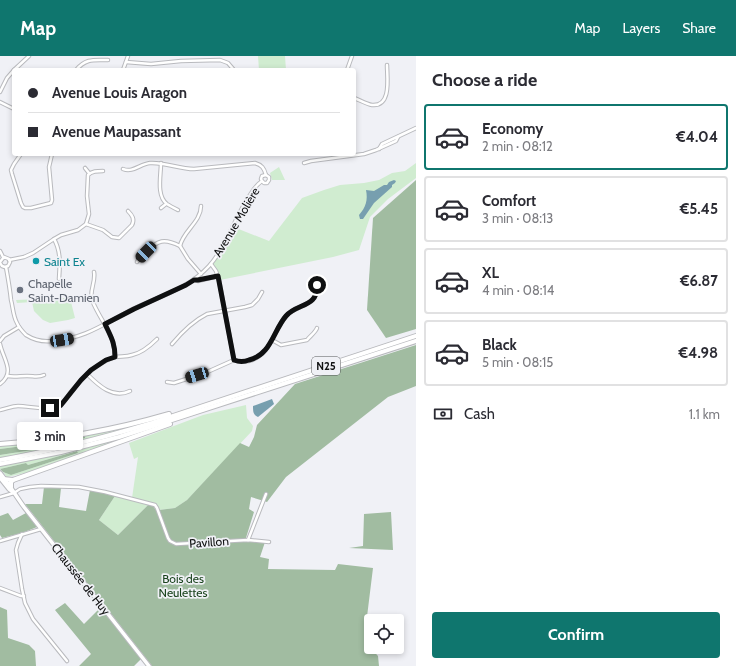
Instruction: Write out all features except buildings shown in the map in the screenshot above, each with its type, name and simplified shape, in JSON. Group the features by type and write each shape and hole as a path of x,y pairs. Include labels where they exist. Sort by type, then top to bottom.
{"highway":[{"name":"N25","path":"0,460 89,441 179,416 416,336"},
{"name":"N25","path":"0,464 61,452 96,443 416,341"},
{"path":"0,444 85,434 174,413 179,416 175,422 13,480 3,479 0,475"},
{"path":"11,486 11,482 13,480"}],"main road":[{"name":"Chaussée de Huy","path":"0,475 9,489 14,493"},
{"name":"Chaussée de Huy","path":"5,479 41,529 149,666"}],"street":[{"path":"16,68 30,56"},
{"path":"124,68 128,56"},
{"path":"348,68 352,56"},
{"path":"78,68 81,64 89,61 108,60"},
{"path":"126,62 151,64 181,61 220,60 228,63 232,68"},
{"path":"356,99 374,105 384,101 387,94 387,65"},
{"path":"0,92 7,78 12,72"},
{"path":"0,102 12,108"},
{"path":"356,155 364,154 379,149 396,141 398,137 416,128"},
{"path":"20,156 12,167 12,174 21,203 24,208 29,209 52,202 49,167 52,156"},
{"path":"304,163 340,156"},
{"path":"123,169 130,170 148,164 161,164 194,169 255,163 265,170 266,175"},
{"path":"161,164 160,192 162,198 166,204 178,210"},
{"path":"85,168 89,173"},
{"path":"89,173 103,171"},
{"path":"0,251 3,257 10,260 24,257 61,235 78,230 86,224 89,214 87,177 89,173"},
{"name":"Avenue Molière","path":"19,327 31,338 38,340 48,341 76,338 89,333 194,280 211,264 221,250 244,204 256,186 262,181 262,176 266,175 269,177 269,181 266,183 262,181"},
{"path":"161,208 166,204"},
{"path":"180,246 183,238 195,223 201,210 201,206"},
{"path":"86,224 103,230 112,238 119,238 133,223 133,218 128,211"},
{"path":"54,239 61,262 59,279"},
{"path":"138,262 151,246 159,242 170,242 180,246 200,274"},
{"path":"3,257 0,262 6,267"},
{"path":"0,384 7,376 8,368 0,343 4,336 19,327 14,316 6,267 10,260"},
{"path":"211,264 218,276 234,360"},
{"path":"94,272 95,279 92,297 95,306 113,340 115,357"},
{"name":"Avenue Molière","path":"194,280 218,276"},
{"path":"167,382 174,383 205,373 234,360 243,362 258,357 267,349 284,318 294,309 308,304 313,300 317,288 315,281"},
{"path":"172,344 192,323 201,317 207,314 252,305 262,292"},
{"path":"272,340 281,345 307,340 317,328"},
{"path":"0,410 14,406 57,407 63,403 87,374 104,362 115,357 137,354 158,339"},
{"path":"87,374 99,385 110,391 123,394 130,391"},
{"path":"7,376 44,376"},
{"name":"Pavillon","path":"14,493 20,489 30,487 78,487 154,504 157,508 167,537 171,542 176,544 248,540 269,542"},
{"path":"0,497 14,493"},
{"path":"248,540 266,494"},
{"path":"0,541 41,529"},
{"path":"22,534 16,550 27,609 33,619 67,661"},
{"path":"0,588 24,596"}],"green space":[{"path":"258,56 285,56 286,68 259,68"},
{"path":"416,163 416,178 388,199 370,217 359,250 333,257 220,280 217,270 212,263 222,255 236,228 269,241 302,198 340,185 379,180 392,173 405,171"},
{"path":"279,167 285,180 272,180 270,173"},
{"path":"416,180 416,329 386,338 367,310 373,218"},
{"path":"70,298 75,318 50,323 43,320 34,311 32,302 17,303 16,300"},
{"name":"Bois des Neulettes","path":"416,345 416,386 388,397 286,477 267,502 251,497 249,509 254,512 245,541 265,542 260,557 269,559 268,569 335,570 338,564 373,568 367,614 364,614 364,654 376,654 378,656 379,666 152,666 25,504 42,504 44,487 61,488 59,507 86,511 90,490 115,496 99,520 118,535 148,505 152,505 156,510 175,508 187,500 240,443 249,447 254,437 257,425 295,384"},
{"path":"246,405 247,418 253,426 252,431 187,500 175,508 159,510 155,504 132,498 138,457 134,459 129,443 203,415"},
{"path":"138,425 61,446 0,458 0,455 39,449 85,436 0,449 0,446 68,438"},
{"path":"152,429 25,473 7,477 3,472 11,475 78,453 77,451 28,465 26,463 0,469 0,466 58,454"},
{"path":"85,436 85,438 64,444 0,455 0,449"},
{"path":"77,451 78,453 11,475 0,469 26,463 28,465"},
{"path":"115,496 148,505 118,535 99,520"},
{"path":"391,512 393,550 349,548 363,546 364,514"},
{"path":"8,513 13,520 26,513 37,527 22,533 2,538 0,535 0,516"},
{"path":"65,603 84,624 101,607 141,659 134,666 79,666 91,654 55,610"},
{"path":"0,607 7,610 8,638 29,645 35,651 36,666 0,666"}],"water":[{"path":"394,180 396,181 392,187 374,203 363,219 360,219 359,215 367,200 366,190 374,191"},
{"path":"272,399 274,404 258,417 254,414 253,406"}],"place":[{"name":"Saint Ex","path":"36,261"},
{"name":"Chapelle Saint-Damien","path":"20,290"}],"route":[{"path":"50,408 56,408 61,405 91,370 106,360 115,357 113,340 105,324 194,280 196,281 218,276 234,360 241,362 255,358 265,351 286,316 296,308 306,305 313,300 317,285"}]}
